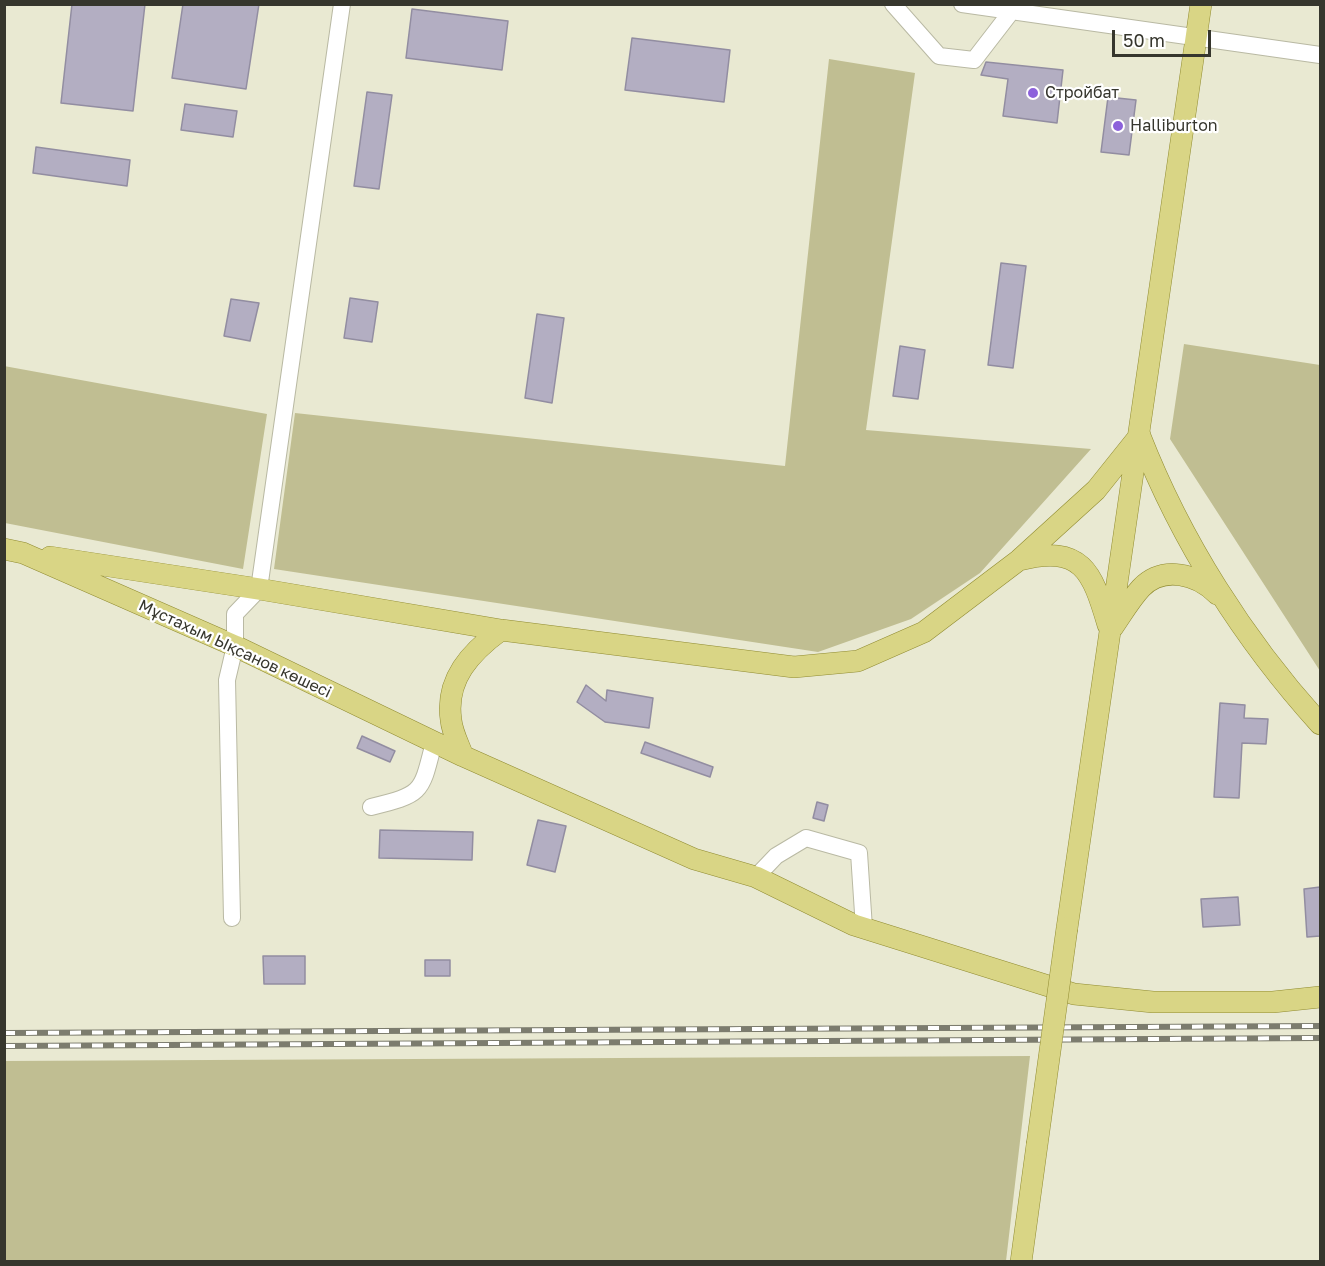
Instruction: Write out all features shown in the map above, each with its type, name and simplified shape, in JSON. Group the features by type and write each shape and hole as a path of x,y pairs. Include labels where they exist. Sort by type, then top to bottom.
{"main road":[{"path":"1021,1262 1067,928 1202,4"},
{"path":"14,551 501,630 794,667 858,661 924,632 1019,560 1096,489 1140,435"},
{"path":"1140,435 1180,525 1231,607 1272,665 1320,724"},
{"name":"Мұстахым Ықсанов көшесі","path":"14,551 235,646 463,756 694,859 756,877 864,928 1074,994 1153,1002 1273,1002 1320,998"},
{"path":"1019,560 1055,554 1079,564 1098,591 1110,632"},
{"path":"1110,632 1142,587 1162,576 1197,578 1231,607"},
{"path":"463,756 451,720 452,690 465,662 480,645 501,630"}],"street":[{"path":"232,918 227,680 235,646 235,614 259,589 342,4"},
{"path":"893,4 939,56 974,60 1011,12"},
{"path":"962,4 1320,55"},
{"path":"371,807 415,795 424,783 434,742"},
{"path":"756,877 776,856 806,838 859,853 864,928"}],"shaded area":[{"path":"829,59 915,73 866,430 1091,449 980,573 911,619 818,652 274,569 295,413 785,466"},
{"path":"1184,344 1320,365 1320,671 1170,439"},
{"path":"4,366 267,414 243,569 5,523"},
{"path":"1030,1056 1006,1261 5,1261 5,1061"}],"building":[{"path":"72,4 145,4 133,111 61,103"},
{"path":"183,4 259,4 246,89 172,78"},
{"path":"412,9 508,21 502,70 406,58"},
{"path":"632,38 730,50 724,102 625,90"},
{"name":"Стройбат","path":"986,62 1063,70 1057,123 1003,116 1008,79 981,75"},
{"path":"367,92 392,95 379,189 354,186"},
{"name":"Halliburton","path":"1108,97 1136,100 1129,155 1101,152"},
{"path":"185,104 237,111 233,137 181,130"},
{"path":"36,147 130,160 127,186 33,173"},
{"path":"1001,263 1026,266 1013,368 988,365"},
{"path":"350,298 378,302 372,342 344,338"},
{"path":"231,299 259,303 250,341 224,336"},
{"path":"537,314 564,318 552,403 525,398"},
{"path":"900,346 925,350 918,399 893,396"},
{"path":"586,685 606,701 607,690 653,698 649,728 605,722 577,702"},
{"path":"1220,703 1245,705 1244,718 1268,719 1266,744 1242,743 1239,798 1214,797"},
{"path":"362,736 395,751 390,762 357,748"},
{"path":"645,742 713,767 710,777 641,753"},
{"path":"817,802 828,805 824,821 813,818"},
{"path":"538,820 566,826 555,872 527,865"},
{"path":"380,830 473,832 472,860 379,858"},
{"path":"1320,887 1320,936 1307,937 1304,889"},
{"path":"1238,897 1240,925 1203,927 1201,899"},
{"path":"263,956 305,956 305,984 264,984"},
{"path":"425,960 450,960 450,976 425,976"}],"railway":[{"path":"4,1033 1320,1026"},
{"path":"4,1046 1320,1038"}],"place":[{"name":"Стройбат","path":"1033,93"},
{"name":"Halliburton","path":"1118,126"}]}
